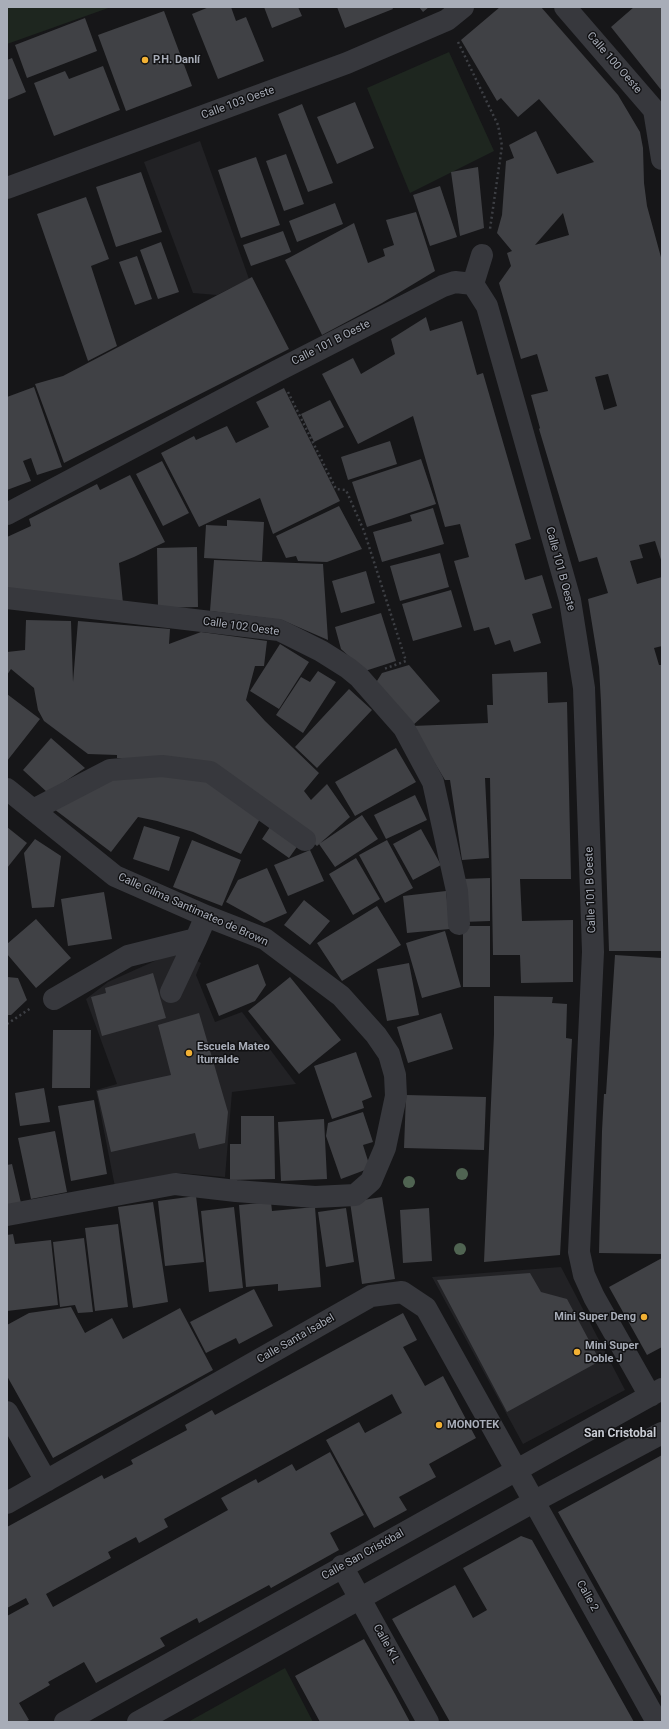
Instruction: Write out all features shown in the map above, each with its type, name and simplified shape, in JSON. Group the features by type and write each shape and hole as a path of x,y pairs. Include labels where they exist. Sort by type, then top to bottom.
{"street":[{"name":"Calle 100 Oeste","path":"565,7 658,115"},
{"name":"Calle 103 Oeste","path":"7,188 347,63 455,13"},
{"path":"658,115 662,159"},
{"path":"473,284 482,255"},
{"name":"Calle 101 B Oeste","path":"7,514 277,371 444,286 455,282 473,284 487,306 570,600 584,688 593,952 579,1252 584,1275 594,1297 656,1392"},
{"name":"Calle 102 Oeste","path":"7,598 279,630 321,651 348,668 359,677 404,728 433,782 458,891 459,924"},
{"path":"33,810 110,770 162,766 210,772 305,840"},
{"name":"Calle Gilma Santimateo de Brown","path":"7,789 115,876 206,916 265,939 341,996 376,1035 389,1054 395,1075 396,1096 385,1148 371,1181 355,1194 315,1197 236,1191 175,1184 7,1215"},
{"path":"171,992 206,916"},
{"path":"54,999 128,956 196,939"},
{"name":"Calle Santa Isabel","path":"7,1502 371,1296 402,1292 426,1308 517,1470"},
{"name":"Calle San Cristóbal","path":"65,1722 656,1392"},
{"path":"7,1412 46,1481"},
{"path":"138,1722 535,1501 662,1433"},
{"name":"Calle 2","path":"517,1470 657,1722"},
{"name":"Calle K L","path":"342,1566 428,1722"}],"path":[{"path":"455,13 498,125 502,146 490,229"},
{"path":"277,371 336,489 346,490 361,524 406,662 359,677"},
{"path":"7,1024 36,1004 54,999"}],"shaded area":[{"path":"7,7 111,7 7,44"},
{"path":"449,52 494,151 410,193 367,88"},
{"path":"200,141 249,279 217,295 193,293 144,162"},
{"name":"Escuela Mateo Iturralde","path":"177,951 201,963 196,975 215,1022 242,1012 296,1084 232,1092 225,1177 181,1173 115,1187 96,1090 117,1084 86,999 108,982"},
{"path":"561,1267 625,1390 523,1444 432,1277"},
{"path":"285,1668 313,1722 188,1722"}],"building":[{"path":"209,7 231,7 236,21 246,17 264,61 218,79 192,14"},
{"path":"264,7 298,7 302,16 272,28"},
{"path":"337,7 392,7 393,9 345,28"},
{"path":"419,7 429,7 423,12"},
{"path":"500,7 541,7 618,95 640,132 643,148 644,183 647,206 662,261 662,563 655,541 639,545 643,558 630,561 637,584 662,577 662,646 654,648 659,665 662,665 662,951 609,951 599,667 588,599 608,593 597,557 579,562 539,429 540,428 531,395 548,391 537,354 521,359 499,283 511,266 507,253 512,251 497,233 502,215 506,161 514,158 509,145 536,131 557,174 594,162 539,99 518,117 501,98 497,101 461,40","holes":["563,213 569,235 535,245","608,374 617,406 604,410 595,377"]},
{"path":"634,7 662,7 662,91 611,27"},
{"name":"P.H. Danlí","path":"164,11 192,86 126,111 98,35"},
{"path":"85,18 97,51 27,78 15,45"},
{"path":"12,58 26,92 7,100 7,60"},
{"path":"103,66 120,110 54,136 34,83 65,71 69,79"},
{"path":"355,102 374,148 337,164 317,117"},
{"path":"302,104 333,183 308,192 278,114"},
{"path":"286,154 304,204 284,211 266,161"},
{"path":"256,157 280,225 241,238 218,170"},
{"path":"478,167 484,228 460,236 451,172"},
{"path":"141,172 162,232 116,247 96,187"},
{"path":"440,186 457,237 430,246 413,195"},
{"path":"86,197 109,259 91,266 117,346 88,361 37,214"},
{"path":"335,203 343,224 297,242 289,221"},
{"path":"416,212 435,271 382,303 322,335 285,260 354,223 368,263 385,256 383,249 394,245 386,220"},
{"path":"283,231 291,252 251,266 243,245"},
{"path":"161,242 179,292 158,299 140,250"},
{"path":"137,256 152,299 135,305 119,262"},
{"path":"252,277 289,349 64,463 35,384 63,376"},
{"path":"426,317 430,331 462,321 477,375 483,373 531,539 515,544 525,580 542,575 552,608 532,614 541,643 514,652 510,640 495,645 489,627 474,631 454,561 469,557 460,524 445,527 413,416 358,444 322,374 353,358 361,374 395,354 391,339"},
{"path":"34,387 62,467 37,475 31,458 23,461 31,481 7,490 7,397"},
{"path":"284,388 340,501 273,534 260,498 199,527 161,453 194,436 196,440 227,426 236,443 269,427 256,402"},
{"path":"330,400 344,427 314,442 301,414"},
{"path":"390,441 397,464 348,480 341,457"},
{"path":"421,459 436,504 367,527 352,482"},
{"path":"162,461 189,513 163,526 136,474"},
{"path":"130,475 165,542 119,563 123,603 7,589 7,537 31,526 29,519 97,484 100,490"},
{"path":"339,506 362,549 327,562 298,561 296,556 286,558 276,536"},
{"path":"433,508 444,544 382,562 373,532 412,521 410,515"},
{"path":"227,520 264,522 262,561 204,558 206,525 227,526"},
{"path":"197,547 198,607 158,608 157,548"},
{"path":"440,553 449,587 400,601 390,566"},
{"path":"214,560 323,564 328,640 282,620 210,611"},
{"path":"366,571 375,603 341,613 332,581"},
{"path":"451,590 462,627 413,641 402,604"},
{"path":"381,613 396,661 365,671 341,649 335,627"},
{"path":"26,620 71,621 73,682 78,621 170,629 169,644 201,632 267,641 264,666 255,666 246,700 265,721 319,773 304,791 311,800 327,784 350,817 317,846 288,821 160,759 117,758 117,755 88,754 44,721 38,710 34,688 11,669 7,675 7,652 25,650"},
{"path":"280,644 309,662 279,709 250,691"},
{"path":"409,665 440,701 412,726 375,684 382,673"},
{"path":"318,671 336,682 303,733 276,715 301,677 310,682"},
{"path":"547,672 548,703 567,702 571,879 520,879 522,921 573,920 573,982 521,983 520,955 493,955 490,778 485,778 489,858 462,860 450,780 445,780 412,726 488,723 487,705 493,705 492,674"},
{"path":"349,689 372,710 317,768 295,747"},
{"path":"7,694 40,719 7,761"},
{"path":"51,738 85,768 48,793 23,770"},
{"path":"396,748 416,782 355,816 335,782"},
{"path":"159,774 204,778 262,815 241,854 193,832 138,817 111,852 50,806 120,776"},
{"path":"415,795 427,820 386,839 374,815"},
{"path":"362,815 378,839 335,867 319,844"},
{"path":"272,824 299,844 289,858 262,839"},
{"path":"144,826 180,837 169,871 133,859"},
{"path":"7,827 27,843 7,868"},
{"path":"421,829 441,865 413,880 393,844"},
{"path":"35,839 61,856 54,907 32,908 24,853"},
{"path":"192,840 241,860 222,906 173,887"},
{"path":"387,840 413,888 385,903 359,855"},
{"path":"310,850 324,881 288,896 274,865"},
{"path":"356,858 380,899 353,915 329,874"},
{"path":"267,868 287,913 264,923 226,902 238,880"},
{"path":"490,878 490,921 463,922 462,879"},
{"path":"446,891 450,929 407,933 403,896"},
{"path":"104,892 112,939 68,946 61,899"},
{"path":"304,900 330,921 310,945 284,925"},
{"path":"377,906 401,945 342,981 317,943"},
{"path":"36,919 71,958 36,988 7,954 7,944"},
{"path":"463,926 490,926 490,987 463,987"},
{"path":"445,931 461,987 422,998 406,943"},
{"path":"615,955 662,958 662,1254 599,1253 602,1131 604,1094 606,1094"},
{"path":"409,963 419,1015 387,1021 377,969"},
{"path":"258,964 266,985 255,1001 219,1016 206,984"},
{"path":"153,973 166,1018 102,1036 91,997 106,993 105,988"},
{"path":"7,977 18,978 27,1000 11,1015 7,1015"},
{"path":"290,977 341,1040 299,1074 248,1011"},
{"path":"494,996 553,997 552,1003 567,1004 566,1038 572,1039 560,1255 484,1262 494,1034"},
{"path":"199,1013 228,1112 225,1143 199,1149 195,1133 111,1152 97,1091 171,1075 158,1025"},
{"path":"441,1013 453,1049 408,1063 397,1027"},
{"path":"53,1030 91,1030 90,1088 52,1088"},
{"path":"356,1052 372,1097 362,1101 364,1108 332,1119 314,1066"},
{"path":"44,1088 50,1122 20,1126 15,1093"},
{"path":"406,1095 486,1097 484,1150 404,1148"},
{"path":"94,1100 107,1174 71,1181 58,1106"},
{"path":"363,1112 373,1142 363,1145 369,1164 365,1170 341,1179 326,1136 328,1123"},
{"path":"241,1116 274,1116 275,1179 230,1180 230,1144 241,1144"},
{"path":"324,1119 327,1179 281,1181 278,1122"},
{"path":"55,1131 67,1192 31,1199 18,1138"},
{"path":"12,1164 21,1203 7,1206 7,1165"},
{"path":"196,1196 204,1262 165,1266 158,1201"},
{"path":"382,1197 395,1279 362,1284 350,1202"},
{"path":"153,1202 168,1302 133,1308 118,1207"},
{"path":"271,1202 272,1211 315,1207 321,1287 278,1291 278,1284 246,1287 239,1205"},
{"path":"234,1207 243,1288 209,1292 201,1211"},
{"path":"346,1208 354,1262 326,1267 318,1212"},
{"path":"429,1208 432,1261 403,1263 400,1210"},
{"path":"118,1224 128,1307 95,1311 85,1228"},
{"path":"13,1234 15,1244 51,1240 58,1305 7,1311 7,1235"},
{"path":"84,1238 93,1312 78,1313 75,1305 60,1307 53,1242"},
{"name":"Mini Super Deng","path":"662,1258 662,1347 647,1355 609,1287"},
{"path":"530,1273 541,1292 567,1299 600,1361 507,1412 437,1280"},
{"path":"254,1289 273,1326 239,1344 236,1338 206,1353 190,1322"},
{"path":"71,1307 85,1333 112,1318 123,1339 180,1308 213,1370 53,1458 7,1376 7,1325 29,1313"},
{"path":"403,1313 417,1340 403,1347 425,1386 443,1376 476,1438 429,1464 436,1477 399,1497 407,1510 374,1528 326,1440 359,1422 365,1433 402,1413 392,1394 164,1519 168,1527 139,1543 136,1537 108,1552 111,1558 46,1594 53,1607 228,1510 221,1498 256,1479 258,1483 292,1464 296,1471 330,1452 364,1515 330,1533 339,1550 271,1588 269,1585 199,1623 197,1618 160,1638 165,1646 96,1683 84,1662 48,1682 50,1685 19,1703 29,1720 25,1722 7,1722 7,1616 29,1604 26,1598 7,1608 7,1527 102,1475 104,1479 133,1464 131,1460 187,1430 185,1425 212,1410 215,1415"},
{"path":"662,1455 662,1698 558,1512"},
{"path":"521,1536 532,1540 634,1722 450,1722 392,1619 455,1585 473,1618 487,1610 463,1568"},
{"path":"364,1639 410,1722 320,1722 295,1676"}],"place":[{"name":"P.H. Danlí","path":"145,60"},
{"name":"Escuela Mateo Iturralde","path":"189,1053"},
{"name":"Mini Super Deng","path":"644,1317"},
{"name":"Mini Super Doble J","path":"577,1352"},
{"name":"MONOTEK","path":"439,1425"}],"district":[{"name":"San Cristobal","path":"620,1434"}]}
